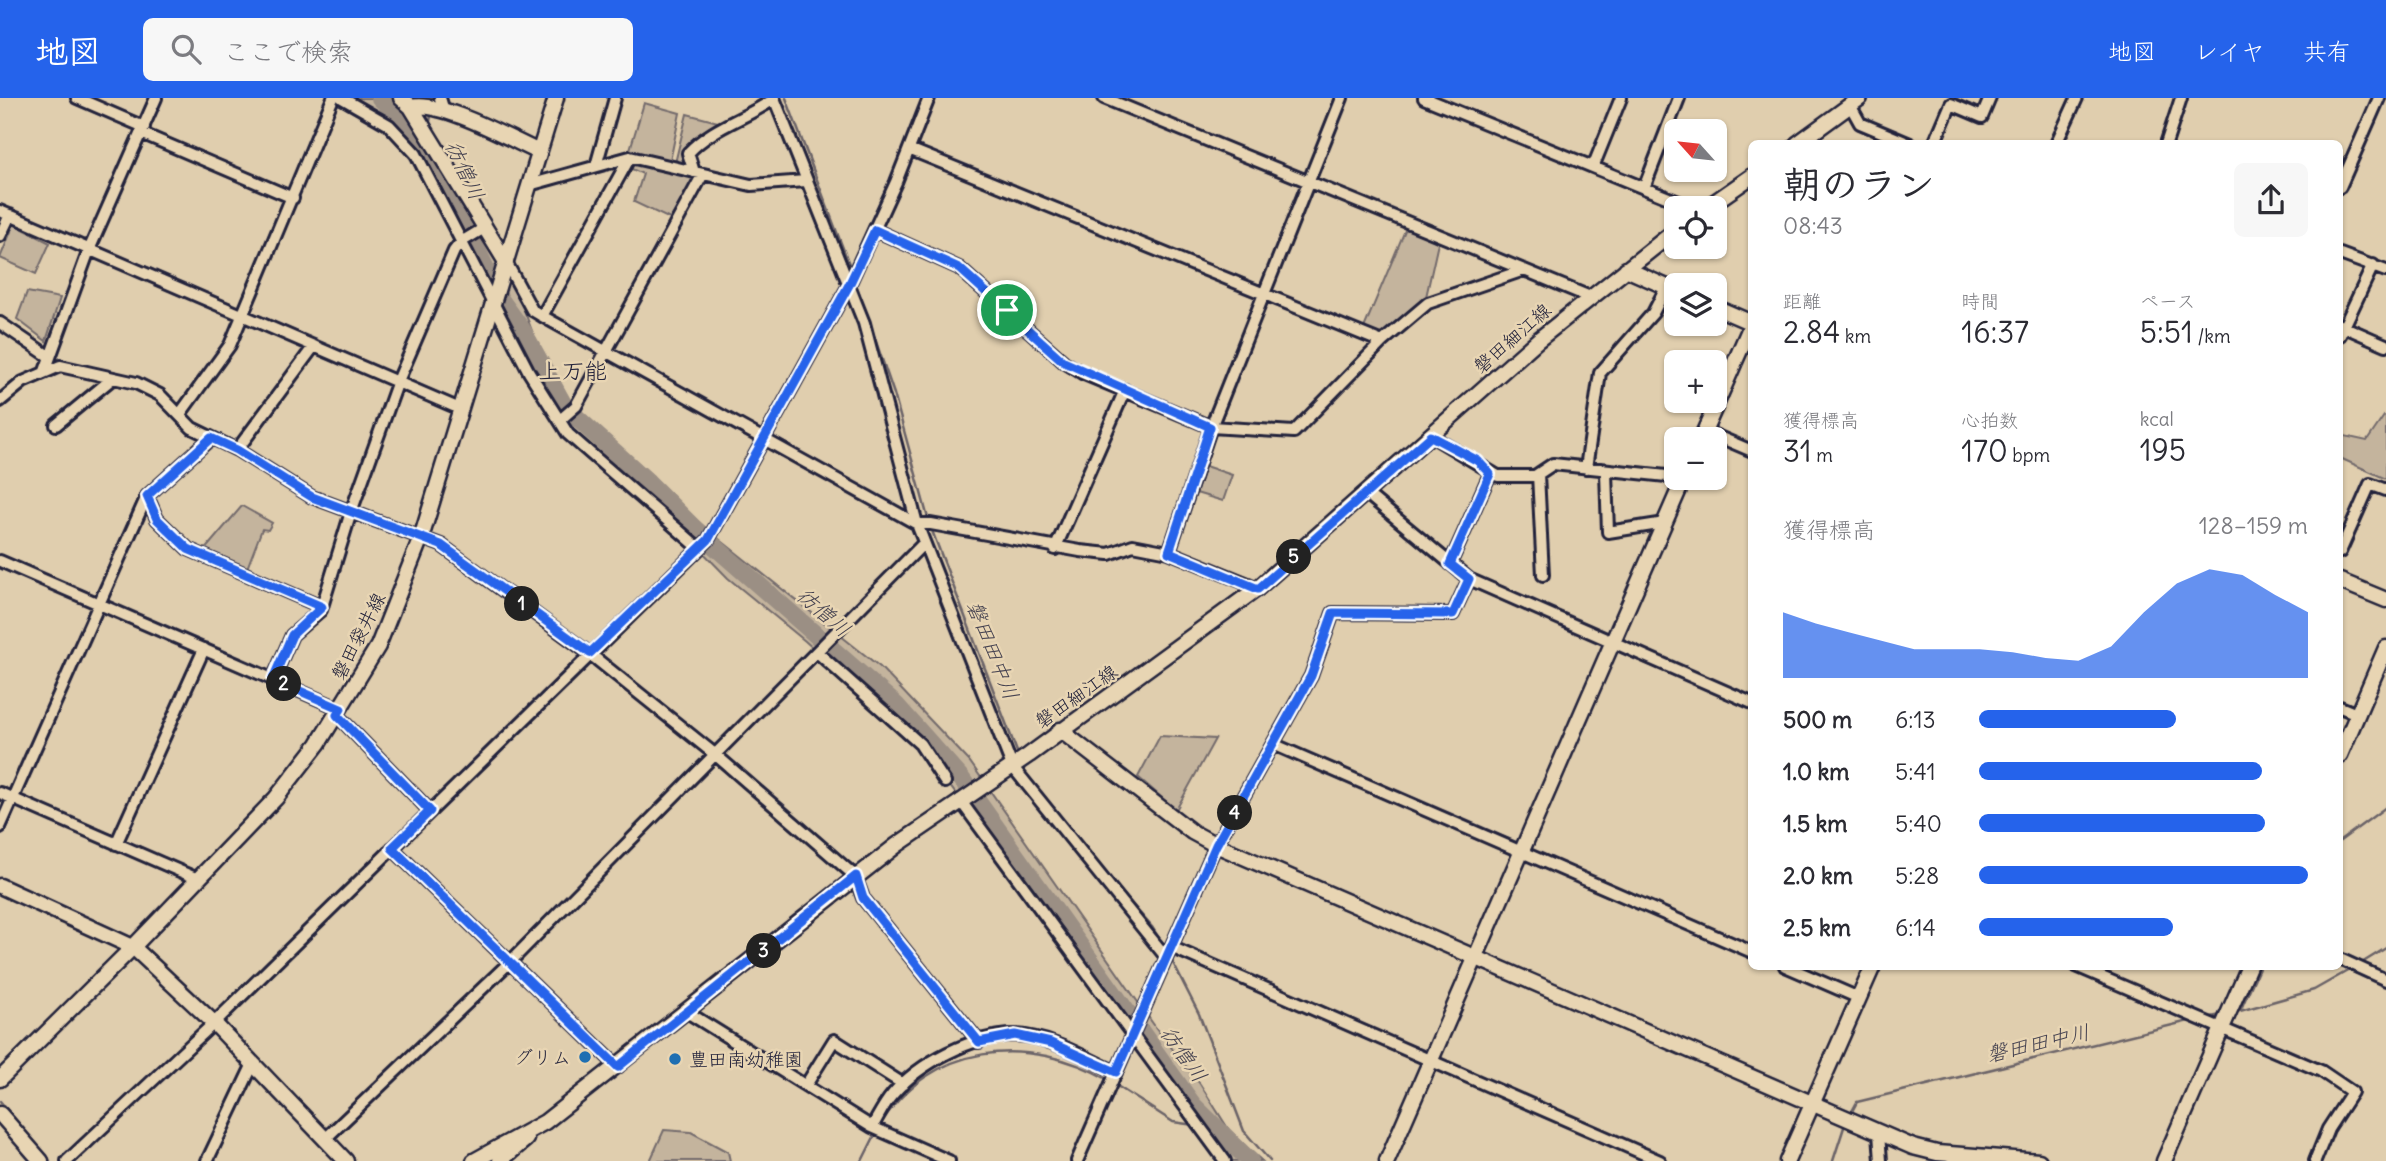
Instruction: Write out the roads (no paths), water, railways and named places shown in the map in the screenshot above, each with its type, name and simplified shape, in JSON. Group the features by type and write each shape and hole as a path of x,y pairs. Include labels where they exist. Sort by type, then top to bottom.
{"street":[{"path":"77,98 293,198"},
{"path":"45,371 89,250 156,98"},
{"path":"180,414 230,345 333,98"},
{"path":"342,98 369,111 405,140 528,372 568,434 704,544"},
{"name":"磐田袋井線","path":"0,1079 134,947 276,798 339,712 378,646 422,535 556,98"},
{"path":"596,166 615,98"},
{"path":"698,173 688,153 703,137 751,114 774,98 867,334 916,524 1012,766 1168,952 1432,1060 1660,1161"},
{"path":"67,1161 214,1023 704,544 766,440 849,285 875,230 929,98"},
{"path":"1104,98 1590,297"},
{"path":"1169,552 1210,427 1342,98"},
{"path":"1424,98 1664,196"},
{"path":"1593,167 1621,98"},
{"path":"1644,188 1679,98"},
{"path":"1936,140 1951,104 1982,117 1990,98"},
{"path":"2058,140 2077,98"},
{"path":"2167,140 2181,98"},
{"path":"2343,180 2379,98"},
{"path":"1802,140 1853,101 1860,123 1900,140"},
{"path":"406,102 442,105 539,152"},
{"path":"406,102 486,227 504,268 532,310 542,316 916,524 931,523 1055,549 1109,554 1133,544 1169,552 1258,589"},
{"path":"909,149 1382,342"},
{"path":"542,316 630,157"},
{"path":"529,185 630,157 751,185 806,181"},
{"path":"560,420 576,407 698,173"},
{"path":"1723,196 1748,179"},
{"path":"0,236 5,213 460,409"},
{"path":"273,679 292,635 322,607 351,513 398,381 454,251 461,242 486,227"},
{"path":"875,230 959,268 1064,362 1210,427 1277,434 1294,432 1382,342 1428,303 1524,270"},
{"name":"磐田細江線","path":"474,1161 545,1122 618,1067 856,876 1258,589 1590,297 1664,239"},
{"path":"2343,255 2386,271"},
{"path":"2343,325 2373,265"},
{"path":"1626,269 1664,285"},
{"path":"1586,468 1600,373 1664,299"},
{"path":"1727,312 1748,321"},
{"path":"0,323 50,357"},
{"path":"2343,330 2386,345"},
{"path":"1706,427 1748,332"},
{"path":"237,450 314,346"},
{"path":"0,401 23,382 60,366 136,383 160,395 192,428 237,450 312,497 351,513 422,535 441,545 590,653 717,756 856,876 863,898 979,1042"},
{"path":"55,425 113,378"},
{"path":"1055,549 1125,390"},
{"path":"1431,436 1478,461 1490,474 1538,474 1553,464 1606,472 1664,476"},
{"path":"0,827 147,496 211,438"},
{"path":"1727,443 1748,450"},
{"path":"1606,472 1608,531 1665,523"},
{"path":"1450,564 1490,474"},
{"path":"1538,474 1543,575"},
{"path":"2343,545 2370,484 2386,490"},
{"path":"1387,1161 1680,490"},
{"path":"1367,494 1469,579 1748,701"},
{"path":"147,496 157,519 188,549 322,607"},
{"path":"326,1139 717,756 924,543"},
{"path":"0,561 273,679 339,712 430,811"},
{"path":"1077,1161 1216,845 1311,676 1333,613 1453,614 1469,579"},
{"path":"2343,581 2386,600"},
{"path":"2343,748 2386,648"},
{"path":"116,844 204,649"},
{"path":"817,652 919,744 945,782"},
{"path":"2343,708 2357,714"},
{"path":"1060,730 1192,832 1216,845 1879,1133 1937,1153 2039,1161"},
{"path":"1273,744 1748,950"},
{"path":"0,793 198,879"},
{"path":"960,800 1225,1161"},
{"path":"392,848 618,1067"},
{"path":"0,886 134,947 214,1023 346,1161"},
{"path":"2343,960 2386,980"},
{"path":"1794,970 1859,998"},
{"path":"1787,1161 1871,970"},
{"path":"2086,970 2320,1071 2352,1092 2328,1129 2315,1161"},
{"path":"2164,1161 2247,970"},
{"path":"687,1012 873,1127 949,1161"},
{"path":"873,1127 890,1096 926,1065 979,1042 1015,1035 1051,1043 1116,1072"},
{"path":"806,1085 834,1040 903,1084"},
{"path":"207,1161 253,1064"},
{"path":"0,1114 41,1161"},
{"path":"500,1161 545,1122"},
{"path":"1879,1133 1881,1161"}],"waterway":[{"name":"彷僧川","path":"380,98 426,140 500,299 523,331 565,407 648,482 696,530 896,705 961,778 1193,1105 1250,1161"},
{"name":"磐田田中川","path":"786,98 852,272"},
{"path":"429,126 432,111"},
{"name":"磐田田中川","path":"855,281 894,394 929,522"},
{"name":"磐田田中川","path":"931,528 1019,757"},
{"name":"磐田田中川","path":"1617,651 1748,707"},
{"name":"磐田田中川","path":"2343,839 2386,807"},
{"name":"磐田田中川","path":"1099,866 1152,927 1165,948"},
{"path":"2360,964 2386,948"},
{"name":"磐田田中川","path":"1170,957 1199,1014 1244,1131 1270,1161"},
{"path":"2240,1011 2314,990 2351,969"},
{"name":"磐田田中川","path":"2234,1012 2240,1011 2258,970"},
{"name":"磐田田中川","path":"2206,1018 2221,1015"},
{"name":"磐田田中川","path":"1850,1115 1857,1102 2193,1020"},
{"path":"879,1127 900,1099 925,1077 953,1063 983,1054 1014,1052 1046,1056 1078,1065 1109,1080"},
{"path":"1114,1084 1173,1122 1194,1125"},
{"path":"0,1101 50,1161"},
{"path":"1200,1124 1210,1121"},
{"name":"磐田田中川","path":"1833,1161 1845,1124"},
{"path":"862,1161 876,1133"}],"place":[{"name":"グリム","path":"585,1057"},
{"name":"豊田南幼稚園","path":"675,1059"}],"district":[{"name":"上万能","path":"573,370"}]}
